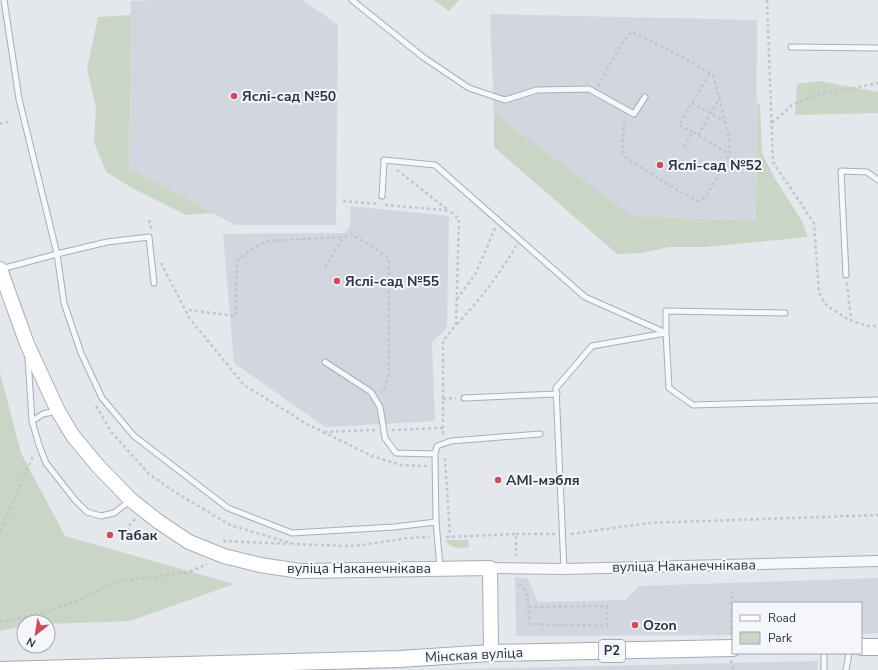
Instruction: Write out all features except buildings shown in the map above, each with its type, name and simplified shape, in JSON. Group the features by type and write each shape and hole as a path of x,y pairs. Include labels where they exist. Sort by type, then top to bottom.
{"main road":[{"name":"вуліца Наканечнікава","path":"0,269 27,344 58,411 73,436 98,466 131,500 159,522 189,542 224,556 260,565 300,571 490,568"},
{"path":"490,568 491,653"},
{"path":"862,647 878,647"},
{"name":"Мінская вуліца","path":"0,670 391,659 491,653 732,648"}],"street":[{"name":"вуліца Наканечнікава","path":"490,568 564,569 878,562"}],"lane":[{"path":"4,0 19,99 57,254 64,303 81,353 102,398 134,436 228,508 292,533 394,527 436,522"},
{"path":"352,0 423,57 469,88 505,100 537,90 589,89 634,114 645,97"},
{"path":"791,47 878,48"},
{"path":"382,196 384,160 435,164 585,296 666,333"},
{"path":"846,275 841,170 867,172 878,180"},
{"path":"0,269 108,242 149,237 154,283"},
{"path":"785,313 666,311 669,388 693,406 878,400"},
{"path":"564,569 556,388 592,346 666,333"},
{"path":"27,344 32,421 46,463 75,500 87,512 101,516 114,513 131,500"},
{"path":"325,362 371,392 380,407 385,438 396,453 435,454"},
{"path":"464,398 557,394"},
{"path":"32,421 43,414 58,411"},
{"path":"440,568 436,522 435,454 437,446 451,441 540,434"},
{"path":"824,654 824,670"},
{"path":"846,670 849,654"}],"path":[{"path":"767,0 773,162 814,223 819,293 827,306 851,320 868,326 878,326"},
{"path":"594,92 620,46 631,32 649,39 713,75 726,122 729,136 730,154 706,197 698,201 626,158 622,150 625,109"},
{"path":"710,73 679,125 730,154"},
{"path":"772,124 792,105 816,95 878,83"},
{"path":"698,136 720,97"},
{"path":"692,103 726,122"},
{"path":"0,124 8,122"},
{"path":"684,147 693,132"},
{"path":"384,160 459,219 456,325"},
{"path":"343,201 444,210 450,212"},
{"path":"149,220 153,235"},
{"path":"457,299 476,273 498,220"},
{"path":"189,310 236,316 237,261 255,247 268,241 344,237 351,234 375,248 389,259 388,374 384,389 374,398"},
{"path":"325,267 344,237"},
{"path":"450,537 444,444 443,341 479,301 505,265 520,239"},
{"path":"159,257 161,264 190,319 244,385 307,424 372,456 401,465 446,466"},
{"path":"846,275 851,320"},
{"path":"443,399 464,398"},
{"path":"93,400 112,433 149,474 174,492 230,525 294,544 349,546 408,538 516,534 563,535 648,523 878,515"},
{"path":"0,531 39,445"},
{"path":"516,534 516,556"},
{"path":"0,622 39,614 84,598 115,582 189,572 224,556"},
{"path":"519,584 527,592 528,607 530,624 607,626 607,606 528,607"},
{"path":"732,592 733,670"}],"shaded area":[{"name":"Яслі-сад №50","path":"303,0 338,25 336,225 235,225 129,168 131,1"},
{"name":"Яслі-сад №52","path":"490,14 757,20 756,221 632,216 494,113"},
{"name":"Яслі-сад №55","path":"350,206 449,216 447,328 432,342 435,421 325,427 234,363 223,234 344,233 350,227"},
{"path":"515,577 528,579 538,602 625,600 639,586 878,578 878,633 862,634 862,602 732,602 732,635 516,636"},
{"path":"818,661 817,670 426,670"}],"green space":[{"path":"434,0 459,0 449,11"},
{"path":"131,15 129,168 213,213 186,215 136,190 106,172 94,142 96,108 87,69 98,17"},
{"path":"819,81 878,92 878,113 795,115 797,84"},
{"path":"757,103 760,104 762,153 774,177 802,221 808,237 705,247 669,247 642,253 617,254 494,147 494,113 632,216 756,221"},
{"path":"0,373 21,453 65,536 234,584 130,621 56,624 56,614 16,614 16,628 0,631"},
{"path":"445,540 468,540 469,547 454,547"}],"place":[{"name":"Яслі-сад №50","path":"234,96"},
{"name":"Яслі-сад №52","path":"660,165"},
{"name":"Яслі-сад №55","path":"337,281"},
{"name":"AMI-мэбля","path":"498,480"},
{"name":"Табак","path":"110,535"},
{"name":"Ozon","path":"635,625"}]}
